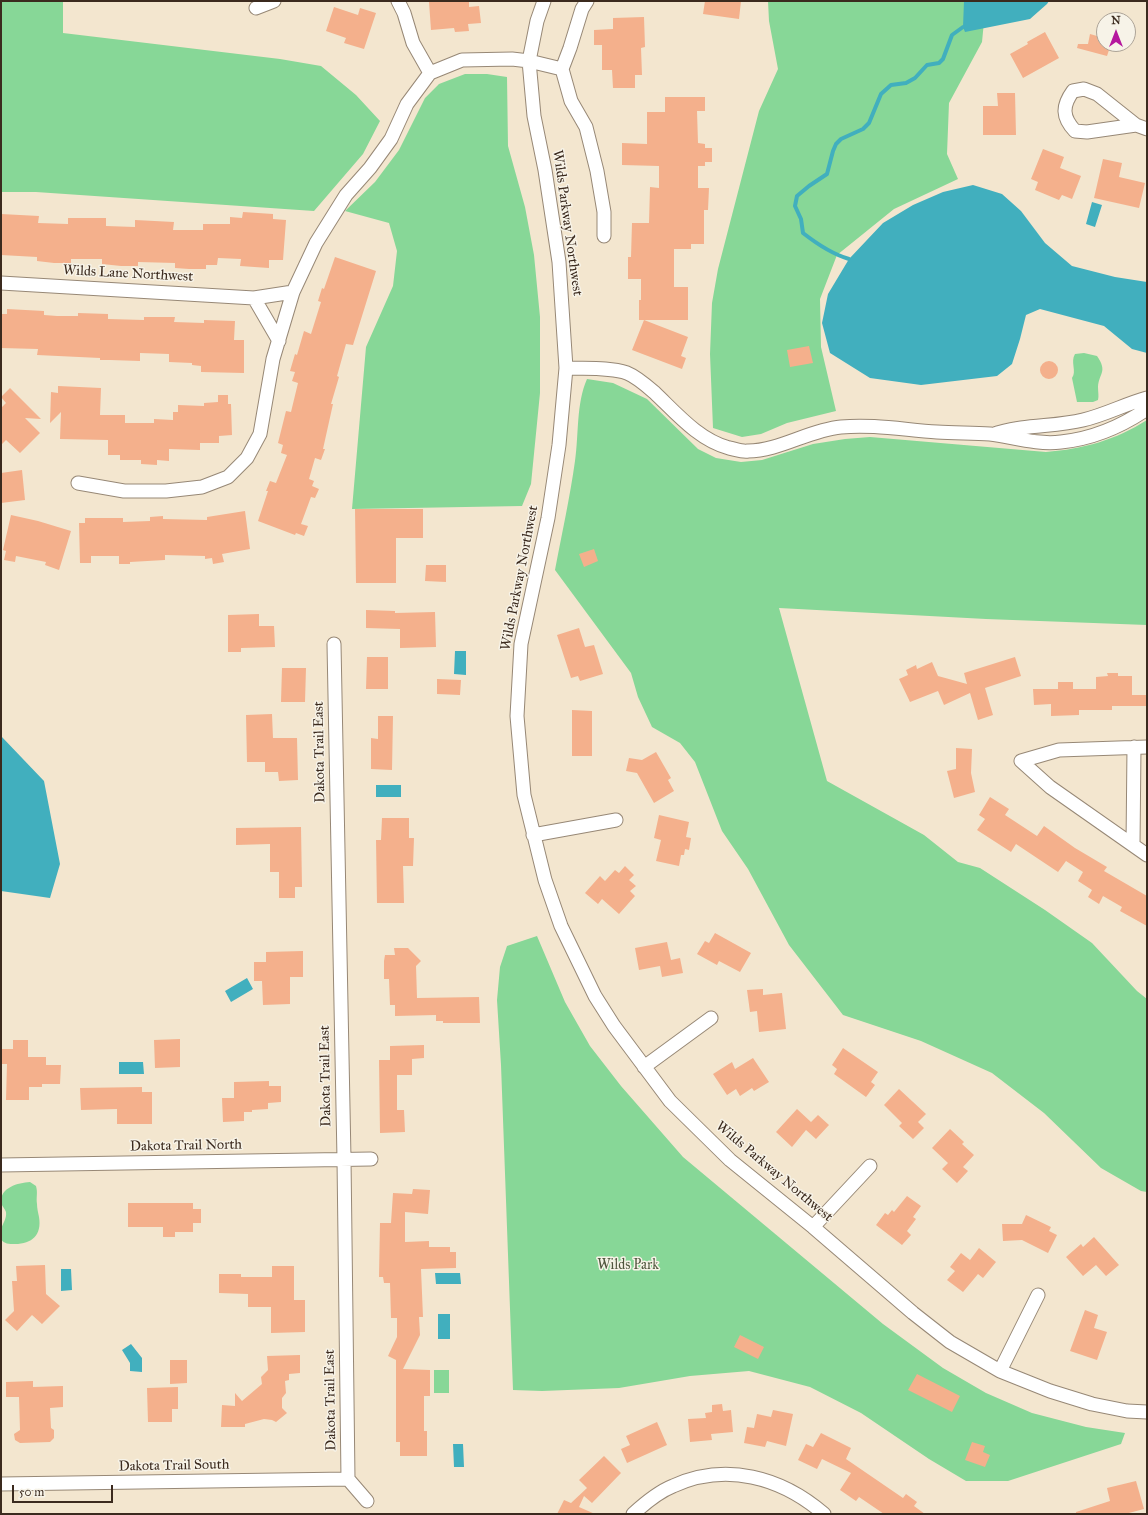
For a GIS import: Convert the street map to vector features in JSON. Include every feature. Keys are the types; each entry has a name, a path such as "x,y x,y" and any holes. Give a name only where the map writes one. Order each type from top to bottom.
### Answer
{"street":[{"path":"256,8 274,1"},
{"path":"398,1 404,13 413,43 430,73"},
{"name":"Wilds Parkway Northwest","path":"544,1 537,21 529,60 534,116 545,170 559,262 566,368 560,445 548,518 521,644 517,716 524,795 545,880 559,919 595,996 614,1026 670,1101 730,1160 813,1227 913,1313 950,1342 1000,1371 1050,1391 1092,1404 1127,1411 1147,1412"},
{"path":"587,1 582,9 562,69 571,101 586,127 596,164 604,212 604,236"},
{"path":"78,483 124,491 166,491 202,487 228,478 247,458 260,434 273,359 293,292 316,244 346,195 370,168 391,140 407,104 430,73 462,60 529,60 562,69"},
{"path":"1084,89 1097,94 1141,127 1087,132 1075,131 1067,122 1065,109 1069,97 1073,91 1084,89"},
{"name":"Wilds Lane Northwest","path":"1,283 254,298 293,292"},
{"path":"254,298 279,341"},
{"path":"566,368 608,369 629,374 648,386 706,439 747,452 770,448 804,435 839,427 872,426 938,432 990,434 1033,442 1059,442 1087,438 1140,414 1147,409"},
{"path":"990,434 1021,428 1064,424 1082,420 1103,415 1147,398"},
{"name":"Dakota Trail East","path":"334,644 344,1159 348,1479"},
{"path":"1133,845 1134,747"},
{"path":"1147,747 1059,750 1021,760 1050,787 1147,855"},
{"path":"534,835 616,820"},
{"path":"644,1067 711,1018"},
{"name":"Dakota Trail North","path":"1,1165 371,1159"},
{"path":"813,1227 870,1166"},
{"path":"1000,1371 1038,1295"},
{"path":"633,1514 649,1500 672,1486 698,1477 722,1474 745,1475 773,1482 795,1494 824,1514"},
{"path":"348,1479 367,1501"},
{"name":"Dakota Trail South","path":"1,1484 348,1479"}],"green space":[{"path":"1,1 63,1 63,33 280,59 321,66 356,95 380,121 363,154 314,211 36,192 1,192"},
{"path":"768,1 986,1 982,42 949,103 947,154 958,179 894,209 837,255 820,299 821,347 836,411 787,423 761,434 742,437 713,428 710,354 712,303 718,269 759,111 778,69 769,21"},
{"path":"465,74 487,74 507,77 508,146 525,207 534,255 540,317 540,393 531,484 522,506 352,509 366,347 393,286 397,251 389,223 345,211 375,182 399,150 425,98 439,84"},
{"path":"1084,353 1097,356 1102,366 1098,387 1098,400 1093,402 1077,402 1072,378 1074,372 1073,360 1075,354"},
{"path":"587,379 613,383 647,399 698,449 716,458 741,462 762,460 813,444 870,437 1046,452 1060,451 1086,446 1111,438 1147,420 1147,625 986,619 779,608 827,781 924,835 958,862 980,868 1045,910 1092,943 1137,991 1147,999 1147,1192 1141,1191 1101,1168 1044,1113 992,1073 921,1041 843,1015 789,945 748,869 722,831 695,762 680,743 652,727 638,697 631,673 555,570 573,475 581,399"},
{"name":"Wilds Park","path":"537,936 565,1002 590,1046 621,1086 683,1157 883,1324 943,1368 986,1393 1032,1413 1086,1427 1125,1433 1121,1444 1008,1481 966,1481 929,1459 861,1413 810,1387 749,1371 690,1376 619,1388 542,1391 513,1390 501,1065 497,1000 500,967 507,946"},
{"path":"30,1182 37,1188 37,1207 40,1223 39,1229 31,1240 21,1244 5,1243 1,1239 1,1231 6,1215 6,1211 1,1203 3,1193 15,1185"},
{"path":"434,1370 449,1370 449,1393 434,1393"}],"water":[{"path":"964,1 1049,1 1030,19 965,32 963,27"},
{"path":"973,185 1002,194 1021,211 1045,243 1072,266 1115,277 1147,282 1147,353 1132,349 1104,326 1040,309 1026,315 1012,364 997,376 921,385 870,378 830,353 822,323 828,294 849,259 883,223 913,205 943,192"},
{"path":"1092,202 1102,205 1095,227 1086,224"},
{"path":"455,651 466,651 466,675 454,674"},
{"path":"1,736 44,781 60,864 50,898 1,891"},
{"path":"376,785 401,785 401,797 376,797"},
{"path":"247,978 253,989 231,1002 225,991"},
{"path":"119,1062 143,1062 144,1074 119,1074"},
{"path":"61,1269 71,1269 72,1290 61,1291"},
{"path":"435,1273 460,1273 461,1284 436,1284"},
{"path":"438,1314 450,1314 450,1339 438,1339"},
{"path":"131,1344 142,1358 142,1372 130,1371 130,1363 122,1350"},
{"path":"453,1444 463,1444 464,1467 454,1467"}],"building":[{"path":"469,1 469,7 479,6 481,23 468,24 469,31 455,32 454,28 431,30 429,2"},
{"path":"705,1 741,1 739,19 703,14"},
{"path":"334,7 358,15 360,8 376,13 364,49 344,43 346,38 326,31"},
{"path":"644,17 645,47 641,48 642,75 635,75 635,88 613,88 612,70 602,70 602,45 594,45 594,30 613,29 613,18"},
{"path":"1045,32 1059,58 1023,78 1010,54"},
{"path":"1090,34 1096,36 1096,52 1108,52 1107,56 1077,48 1078,44 1088,44"},
{"path":"997,93 1015,93 1016,135 983,135 983,106 998,106"},
{"path":"665,97 705,97 705,111 697,111 698,143 705,144 705,148 712,148 712,162 705,162 705,166 698,166 698,188 709,188 708,210 704,210 704,244 691,244 691,249 674,249 674,287 688,287 688,320 639,320 641,279 628,279 628,257 631,257 632,223 649,223 650,187 659,188 659,166 622,165 622,143 647,144 647,112 665,112"},
{"path":"1043,149 1064,157 1060,168 1081,176 1072,199 1062,195 1059,200 1035,190 1038,182 1031,179"},
{"path":"1103,159 1122,163 1119,177 1145,183 1139,208 1094,198"},
{"path":"243,212 273,214 273,219 286,220 283,260 269,260 269,268 240,266 241,259 218,258 217,265 206,265 206,269 189,269 175,268 175,263 138,262 138,266 121,266 102,264 102,259 71,259 71,263 54,263 37,261 37,257 1,255 1,214 39,216 38,223 68,224 68,218 106,218 106,226 135,227 135,220 174,222 173,230 203,230 203,224 230,224 230,217 242,218"},
{"path":"335,257 376,271 353,345 346,344 337,376 339,377 331,404 333,404 323,449 325,449 321,460 315,458 309,479 314,481 312,486 319,489 315,498 311,497 301,524 308,526 304,536 296,533 295,535 258,521 270,481 276,483 287,455 281,453 283,445 278,443 286,411 291,412 298,383 292,381 295,372 290,371 295,354 297,355 304,331 311,334 321,302 318,301 322,288 324,289"},
{"path":"7,309 44,311 44,315 57,316 78,316 78,313 108,314 108,319 144,320 144,317 175,317 174,322 204,323 204,320 235,321 234,340 244,340 244,373 201,372 201,366 192,365 192,363 169,362 169,354 140,353 140,361 100,360 100,358 37,355 38,349 1,348 1,314 7,314"},
{"path":"644,320 688,337 681,356 686,358 682,369 632,350"},
{"path":"809,346 813,363 790,367 787,350"},
{"path":"1049,361 1055,364 1058,370 1055,376 1049,379 1043,376 1040,370 1043,364"},
{"path":"58,386 101,388 100,415 125,415 125,423 154,423 154,419 173,420 173,412 178,412 178,405 204,406 204,403 218,402 218,395 228,395 228,404 231,404 232,435 219,436 219,443 200,443 200,450 169,449 169,461 157,460 157,465 141,464 141,460 120,460 120,455 108,455 108,440 60,439 61,412 50,423 51,392 58,393"},
{"path":"10,388 41,419 25,418 40,433 20,453 6,440 1,445 1,408 6,403 1,397"},
{"path":"22,470 25,500 1,503 1,473"},
{"path":"355,509 423,509 423,538 396,538 396,583 356,583"},
{"path":"245,511 250,549 222,554 224,562 213,564 212,558 205,559 205,556 165,555 165,560 130,562 130,564 119,564 119,556 91,556 91,563 80,563 79,523 85,523 85,518 123,518 123,522 150,521 150,517 163,516 163,519 207,520 207,517"},
{"path":"11,515 71,531 59,570 45,565 46,562 16,556 15,562 4,560 6,551 3,550"},
{"path":"594,549 598,561 584,567 579,554"},
{"path":"426,565 446,565 446,582 425,581"},
{"path":"366,610 395,611 395,613 435,612 436,647 400,648 400,629 366,628"},
{"path":"259,614 259,626 274,626 275,647 241,648 241,652 228,652 228,615"},
{"path":"579,628 585,647 594,645 603,674 580,681 578,676 571,678 557,635"},
{"path":"367,657 388,657 388,689 366,689"},
{"path":"1015,657 1021,676 985,688 993,715 978,720 970,693 944,705 938,691 910,702 899,679 908,675 906,670 916,665 917,669 932,662 938,676 967,684 964,673"},
{"path":"282,668 306,668 305,702 281,702"},
{"path":"1107,673 1118,673 1118,676 1132,676 1132,695 1147,695 1147,706 1112,706 1112,710 1079,710 1079,715 1051,716 1051,704 1034,705 1033,689 1058,689 1058,682 1073,682 1073,689 1096,689 1096,677 1108,676"},
{"path":"437,679 461,680 460,695 437,694"},
{"path":"572,710 592,711 592,756 572,756"},
{"path":"272,714 273,738 297,738 298,780 279,781 278,772 265,772 265,762 247,762 246,715"},
{"path":"378,716 393,716 392,770 371,769 371,738 378,739"},
{"path":"956,748 972,749 971,773 975,792 954,798 947,771 956,769"},
{"path":"656,752 671,778 668,780 674,791 654,803 637,773 626,771 629,758 642,760"},
{"path":"990,797 1009,809 1005,815 1037,836 1044,826 1075,848 1107,867 1104,871 1147,896 1147,926 1120,911 1122,907 1103,896 1099,904 1088,897 1092,890 1078,881 1083,872 1066,861 1058,872 1016,844 1011,852 977,830 985,819 979,815"},
{"path":"659,815 689,822 686,837 691,838 689,850 685,849 684,855 681,855 679,866 656,861 661,840 654,838"},
{"path":"382,818 409,818 409,838 414,838 413,866 403,866 404,903 377,903 376,840 381,840"},
{"path":"301,827 302,887 295,887 295,898 279,898 279,872 270,872 270,844 236,845 236,828"},
{"path":"625,866 634,875 629,880 636,886 630,891 635,896 619,914 602,899 598,904 585,893 600,876 605,881 615,870 619,873"},
{"path":"715,933 751,953 740,972 719,961 717,965 697,954 705,941 709,943"},
{"path":"667,942 671,960 680,958 683,973 662,977 660,966 639,970 635,948"},
{"path":"394,948 408,948 421,961 416,966 417,998 479,997 480,1023 443,1023 443,1021 436,1021 436,1015 395,1016 395,1005 390,1005 389,979 384,979 385,955 395,955"},
{"path":"303,951 303,977 290,977 290,1004 263,1005 262,981 254,981 254,962 266,962 266,952"},
{"path":"763,989 763,995 782,993 786,1029 759,1032 757,1011 750,1012 747,990"},
{"path":"180,1039 180,1067 155,1068 154,1040"},
{"path":"13,1040 28,1040 28,1057 46,1057 46,1065 61,1065 60,1084 42,1084 42,1087 29,1087 29,1100 6,1100 7,1064 1,1064 1,1049 13,1049"},
{"path":"424,1045 424,1058 412,1059 412,1075 397,1075 397,1110 404,1110 405,1132 380,1133 379,1060 390,1060 390,1046"},
{"path":"843,1048 878,1072 871,1082 875,1085 866,1097 834,1074 837,1069 832,1065"},
{"path":"753,1058 769,1082 754,1091 752,1088 740,1096 736,1089 727,1095 713,1074 732,1062 735,1069"},
{"path":"269,1081 269,1086 281,1086 281,1102 268,1103 268,1109 244,1112 244,1121 223,1122 222,1098 234,1098 234,1082"},
{"path":"142,1087 142,1092 152,1092 152,1124 117,1124 117,1109 81,1110 80,1088"},
{"path":"899,1089 926,1114 918,1122 924,1128 913,1139 899,1126 902,1123 884,1105"},
{"path":"797,1109 811,1122 818,1115 829,1125 816,1139 806,1130 792,1147 776,1132"},
{"path":"950,1129 964,1142 962,1144 974,1155 963,1167 968,1171 957,1183 942,1169 948,1163 932,1148"},
{"path":"413,1189 430,1190 428,1214 405,1212 405,1242 429,1241 429,1247 450,1247 450,1252 456,1252 456,1268 421,1269 423,1317 419,1317 420,1335 403,1369 430,1370 430,1396 424,1396 424,1431 427,1431 427,1456 400,1456 400,1442 396,1442 396,1360 388,1356 397,1337 397,1318 391,1318 390,1283 384,1283 383,1277 379,1277 380,1223 391,1223 393,1193 412,1194"},
{"path":"907,1196 921,1206 913,1217 916,1219 907,1231 911,1235 902,1245 876,1225 885,1213 888,1215 892,1210 894,1212"},
{"path":"128,1203 193,1203 193,1209 201,1209 201,1223 193,1223 193,1232 175,1232 175,1237 163,1237 163,1227 128,1227"},
{"path":"1026,1215 1051,1227 1049,1231 1057,1235 1048,1253 1022,1240 1003,1241 1002,1224 1022,1224"},
{"path":"1094,1237 1119,1265 1106,1276 1096,1265 1083,1276 1066,1257 1081,1244 1083,1247"},
{"path":"979,1248 996,1262 983,1278 978,1274 963,1292 947,1280 955,1271 950,1267 961,1253 970,1260"},
{"path":"45,1265 46,1294 60,1306 42,1324 32,1315 17,1331 5,1320 14,1311 12,1281 17,1281 16,1266"},
{"path":"272,1266 294,1266 294,1300 305,1300 305,1332 271,1333 271,1307 248,1307 248,1294 219,1293 219,1274 241,1274 241,1277 272,1277"},
{"path":"1085,1310 1098,1315 1094,1328 1107,1332 1097,1360 1070,1351"},
{"path":"740,1335 764,1347 758,1359 734,1347"},
{"path":"300,1355 300,1373 289,1374 289,1380 285,1381 286,1393 282,1398 282,1408 287,1413 276,1422 264,1419 245,1424 245,1427 221,1427 222,1405 235,1406 235,1393 242,1401 262,1384 261,1377 268,1370 267,1356"},
{"path":"170,1360 187,1360 187,1383 170,1384"},
{"path":"917,1374 960,1396 952,1412 908,1390"},
{"path":"33,1381 33,1387 63,1386 63,1407 50,1408 51,1428 54,1430 54,1438 50,1442 20,1443 15,1440 14,1434 20,1430 19,1397 6,1397 6,1382"},
{"path":"178,1387 178,1409 172,1409 172,1422 148,1422 147,1388"},
{"path":"722,1404 723,1411 731,1410 733,1432 711,1434 712,1440 690,1442 688,1419 706,1418 705,1413 712,1412 712,1405"},
{"path":"773,1410 793,1414 786,1446 767,1441 765,1447 744,1443 747,1427 754,1428 757,1414 771,1417"},
{"path":"657,1422 667,1445 627,1463 621,1449 630,1445 626,1436"},
{"path":"821,1433 851,1448 846,1459 903,1498 906,1494 917,1502 914,1506 925,1514 884,1514 859,1497 856,1501 840,1490 851,1473 822,1459 817,1469 798,1460 806,1444 813,1447"},
{"path":"972,1442 985,1446 983,1452 990,1455 985,1467 965,1460"},
{"path":"604,1456 621,1473 592,1503 584,1496 579,1507 595,1514 557,1514 564,1500 571,1503 587,1488 579,1480"},
{"path":"1136,1481 1144,1509 1125,1514 1076,1514 1076,1512 1110,1501 1107,1488"}],"waterway":[{"path":"849,259 825,248 803,233 801,219 795,206 797,196 827,174 836,144 841,139 863,129 869,123 881,94 891,85 906,83 915,78 927,65 939,63 943,59 952,35 963,27"}]}
